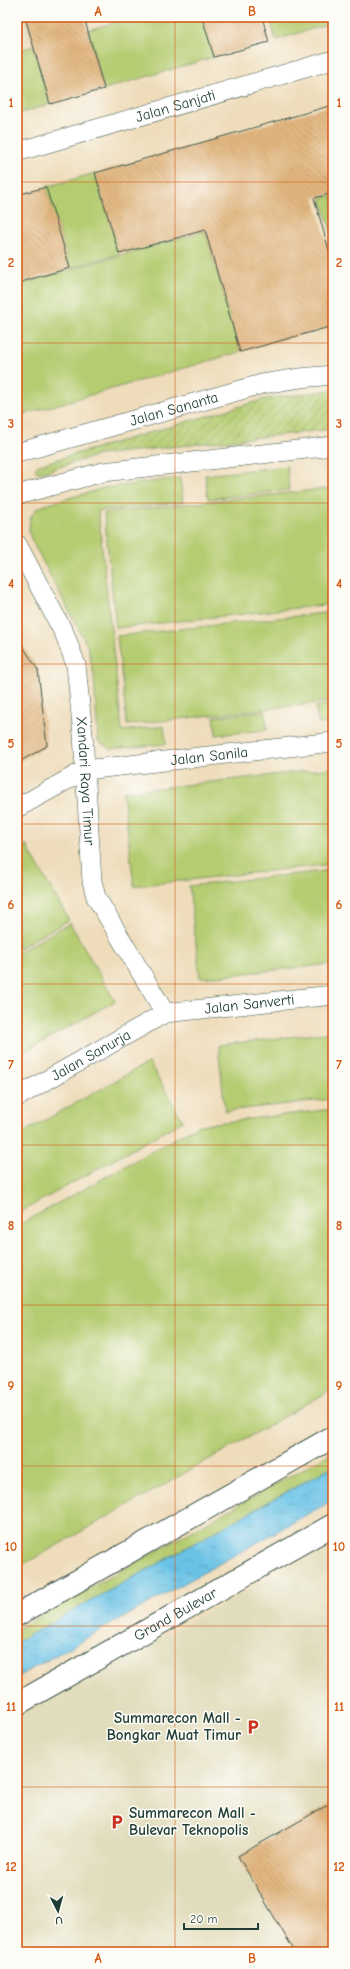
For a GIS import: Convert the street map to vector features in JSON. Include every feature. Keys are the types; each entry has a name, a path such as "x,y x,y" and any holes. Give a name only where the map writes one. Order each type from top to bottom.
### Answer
{"street":[{"name":"Jalan Sanjati","path":"17,152 333,60"},
{"name":"Jalan Sananta","path":"17,453 262,384 333,375"},
{"path":"17,495 103,472 333,446"},
{"name":"Xandari Raya Timur","path":"17,544 66,635 76,665 92,880 96,896 166,1013"},
{"name":"Jalan Sanila","path":"85,770 333,742"},
{"path":"17,808 85,770"},
{"name":"Jalan Sanverti","path":"166,1013 333,995"},
{"name":"Jalan Sanurja","path":"17,1097 166,1013"},
{"path":"17,1616 333,1438"},
{"name":"Grand Bulevar","path":"17,1704 333,1525"}],"shaded area":[{"path":"17,17 110,17 17,44"},
{"path":"333,1543 333,1952 17,1952 17,1716"}],"green space":[{"path":"135,17 202,17 214,57 104,89 88,30"},
{"path":"269,17 323,17 325,25 276,40"},
{"path":"33,46 50,104 17,114 17,51"},
{"path":"95,173 119,254 70,268 46,187"},
{"path":"333,195 333,239 321,198"},
{"path":"205,231 240,352 21,415 17,401 17,285"},
{"path":"333,390 333,429 99,455 40,473 35,470 38,465 265,399"},
{"path":"287,466 289,490 208,499 205,475"},
{"path":"180,478 183,502 98,511 122,731 164,726 166,744 110,749 98,741 94,676 88,647 31,539 29,531 30,518 36,509 45,505 104,488"},
{"path":"333,488 333,604 116,628 104,513"},
{"path":"333,612 333,701 127,725 117,636"},
{"path":"333,704 333,723 318,724 316,706"},
{"path":"265,711 267,730 216,735 214,717"},
{"path":"333,768 333,864 134,886 123,792"},
{"path":"26,845 69,920 17,949 17,850"},
{"path":"333,870 333,964 200,978 189,886"},
{"path":"70,923 115,1001 17,1056 17,953"},
{"path":"333,1032 333,1099 225,1111 218,1045"},
{"path":"149,1062 183,1121 17,1214 17,1136"},
{"path":"333,1109 333,1389 17,1568 17,1226 199,1125"},
{"path":"333,1452 333,1466 17,1642 17,1629"}],"water":[{"path":"333,1466 333,1500 17,1677 17,1642"}],"building":[{"path":"25,17 84,17 104,89 50,104"},
{"path":"202,17 262,17 269,42 214,57"},
{"path":"333,105 333,193 314,198 333,264 333,326 240,352 205,230 119,254 95,173"},
{"path":"46,187 70,268 17,283 17,195"},
{"path":"17,637 38,670 47,746 17,763"},
{"path":"333,1802 333,1952 295,1952 238,1856"}],"place":[{"name":"Summarecon Mall - Bongkar Muat Timur","path":"253,1727"},
{"name":"Summarecon Mall - Bulevar Teknopolis","path":"117,1822"}]}
